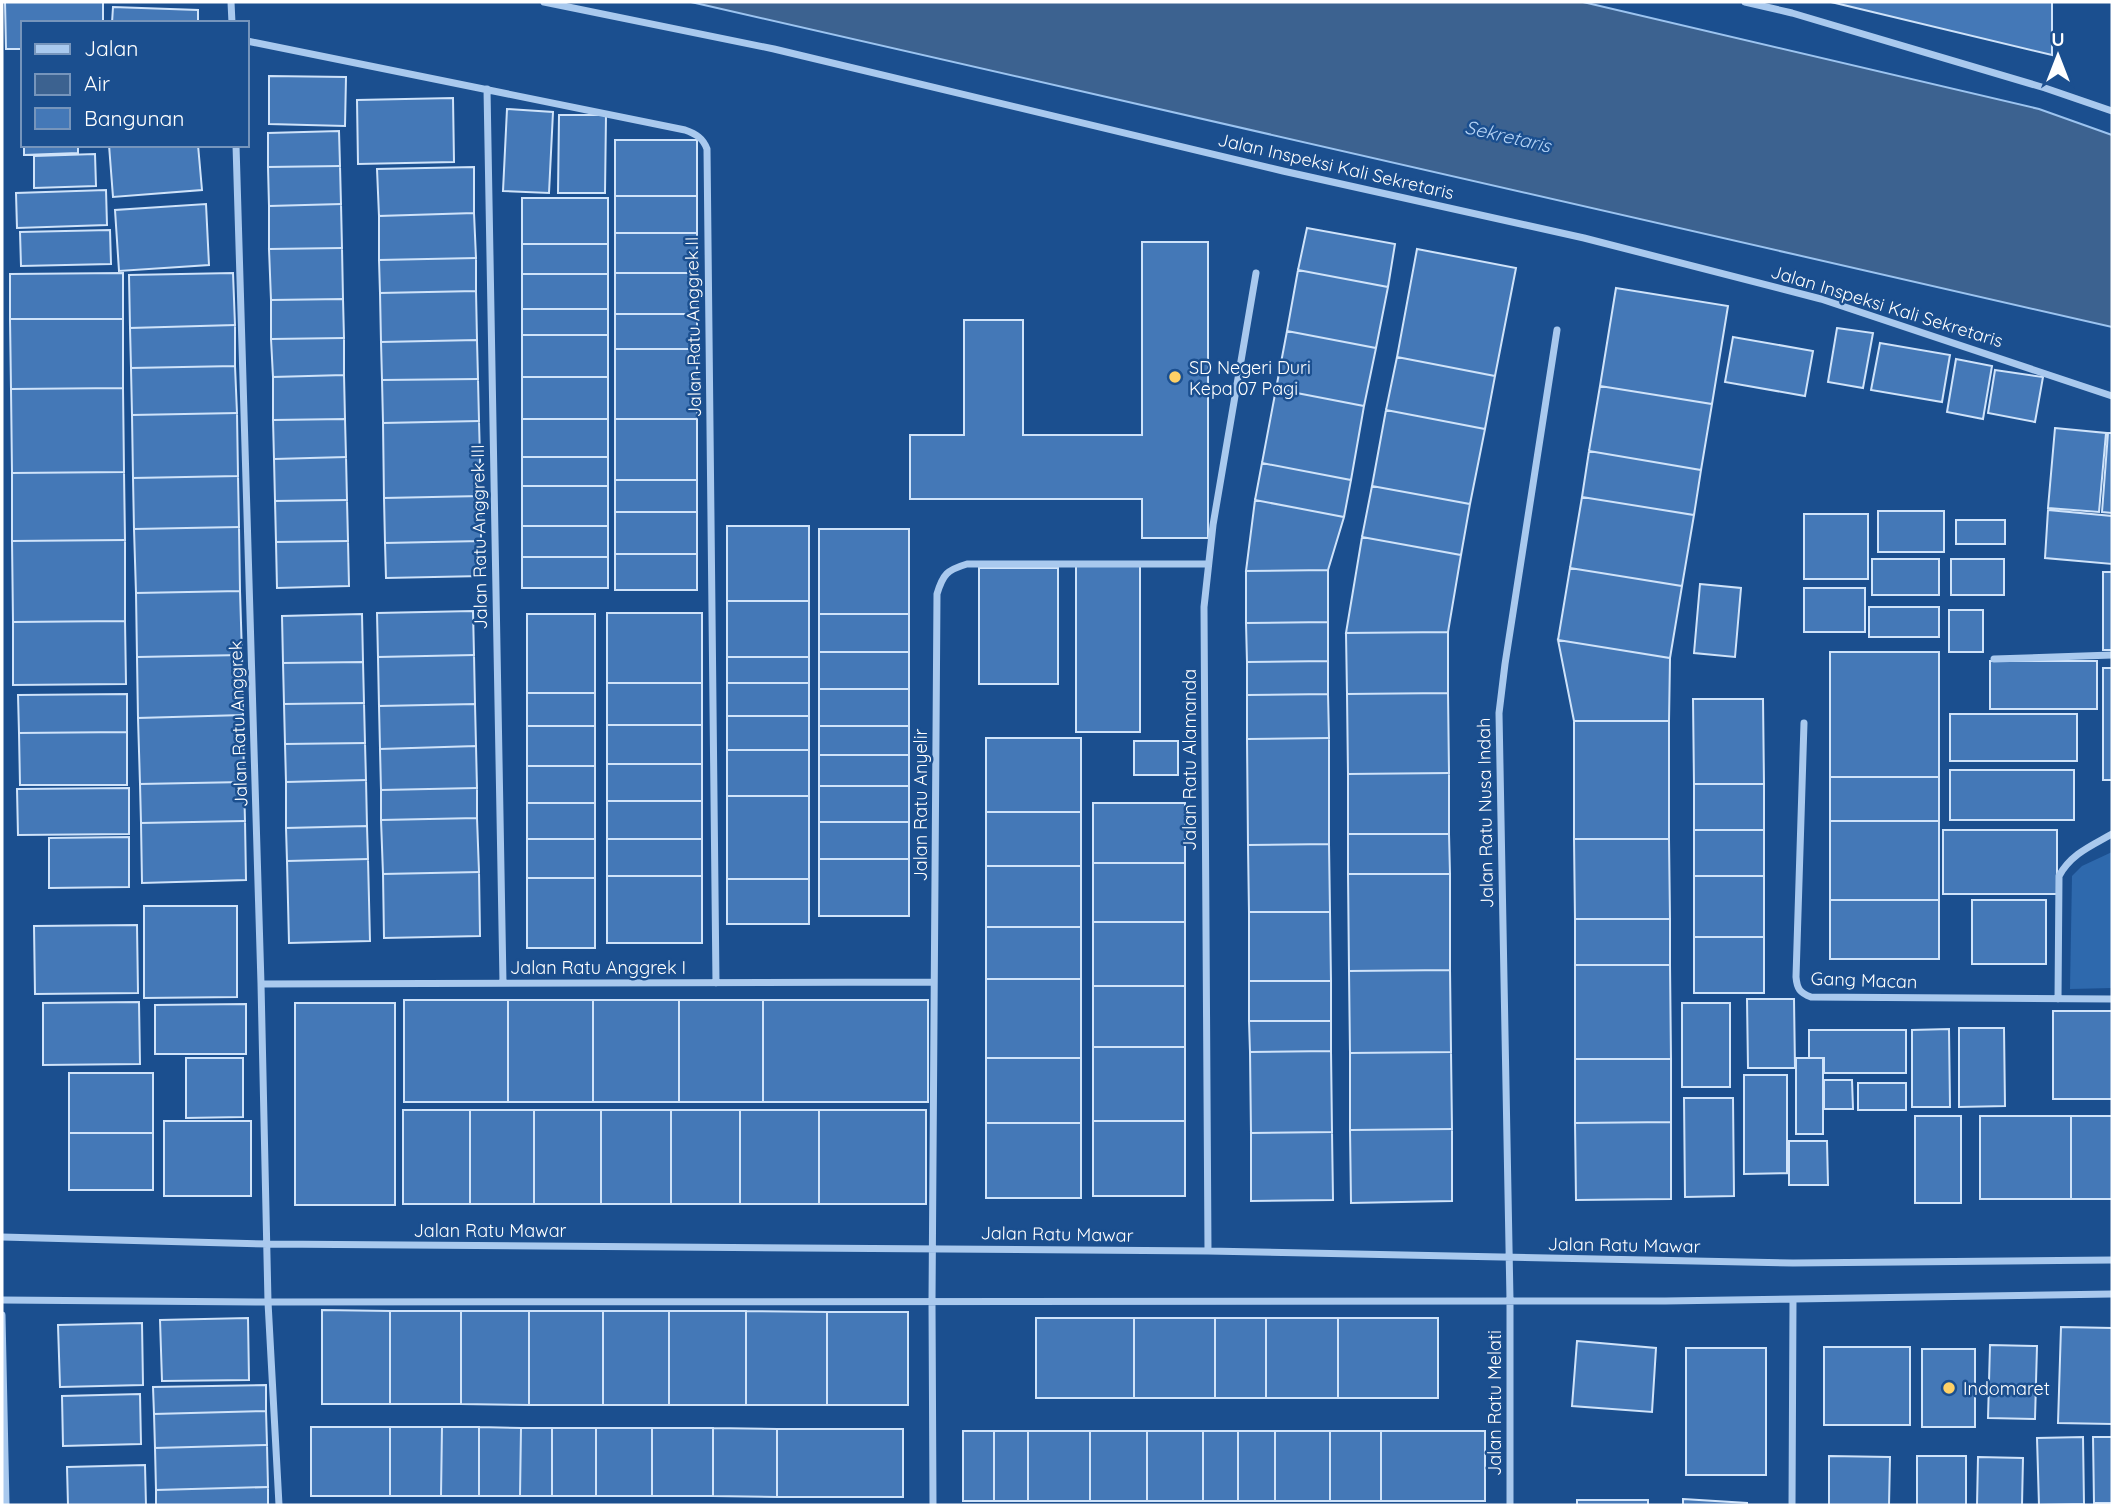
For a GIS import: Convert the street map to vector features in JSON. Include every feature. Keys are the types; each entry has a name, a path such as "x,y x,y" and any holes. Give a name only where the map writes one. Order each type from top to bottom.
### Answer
{"street":[{"path":"231,2 232,21"},
{"name":"Jalan Inspeksi Kali Sekretaris","path":"544,2 774,49 1283,171 1597,241 1821,299 2112,396"},
{"path":"1745,2 1792,13 2045,88 2112,111"},
{"name":"Jalan Ratu Anggrek II","path":"248,41 685,130 700,137 707,149 716,983"},
{"name":"Jalan Ratu Anggrek III","path":"486,89 503,983"},
{"name":"Jalan Ratu Anggrek","path":"236,147 268,1302 279,1505"},
{"name":"Jalan Ratu Alamanda","path":"1208,1251 1204,621 1207,564 1256,273"},
{"name":"Jalan Ratu Nusa Indah","path":"1510,1300 1499,713 1504,664 1557,330"},
{"name":"Jalan Ratu Anyelir","path":"933,1505 932,1248 937,594 943,577 954,568 967,564 1207,564"},
{"path":"1994,659 2112,655"},
{"name":"Gang Macan","path":"1804,723 1796,978 1802,994 1811,997 2112,999"},
{"path":"2058,999 2059,876 2077,853 2112,834"},
{"name":"Jalan Ratu Anggrek I","path":"261,984 934,982"},
{"name":"Jalan Ratu Mawar","path":"2,1237 268,1244 1208,1251 1793,1263 2112,1260"},
{"path":"2,1300 1665,1301 2112,1294"},
{"name":"Jalan Ratu Melati","path":"1510,1300 1510,1505"},
{"path":"1791,1505 1793,1300"},
{"path":"2,1315 6,1505"}],"shaded area":[{"path":"2112,852 2112,988 2070,989 2072,876 2082,866"}],"water":[{"name":"Sekretaris","path":"691,2 1583,2 2039,109 2112,135 2112,327"}],"building":[{"path":"5,2 103,2 103,21 21,21 21,49 6,49"},
{"path":"1831,2 2052,2 2052,55"},
{"path":"113,7 198,10 198,21 112,21"},
{"path":"269,76 346,77 345,126 269,124"},
{"path":"453,98 454,162 358,164 357,100"},
{"path":"507,109 553,112 549,193 503,191"},
{"path":"559,115 606,115 605,193 558,193"},
{"path":"339,131 340,166 268,167 268,133"},
{"path":"615,140 697,140 697,196 615,196"},
{"path":"24,147 78,147 78,153 24,155"},
{"path":"109,147 198,147 202,190 113,197"},
{"path":"95,154 96,186 34,188 34,156"},
{"path":"340,166 341,204 269,206 268,167"},
{"path":"474,167 474,213 379,216 377,169"},
{"path":"106,190 107,225 17,228 16,193"},
{"path":"615,196 697,196 697,233 615,233"},
{"path":"522,198 608,198 608,244 522,244"},
{"path":"206,204 209,265 119,271 115,210"},
{"path":"341,204 342,248 269,249 269,206"},
{"path":"474,213 476,258 379,260 379,216"},
{"path":"1307,228 1395,244 1388,287 1298,270"},
{"path":"110,230 111,264 21,266 20,232"},
{"path":"615,233 697,233 697,273 615,273"},
{"name":"SD Negeri Duri Kepa 07 Pagi","path":"1142,242 1208,242 1208,538 1142,538 1142,499 910,499 910,435 964,435 964,320 1023,320 1023,435 1142,435"},
{"path":"522,244 608,244 608,274 522,274"},
{"path":"342,248 343,299 271,300 269,249"},
{"path":"1417,249 1516,268 1495,376 1397,357"},
{"path":"476,258 476,291 380,293 379,260"},
{"path":"1298,270 1388,287 1376,348 1287,331"},
{"path":"123,273 123,319 10,319 10,274"},
{"path":"233,273 235,325 130,328 129,275"},
{"path":"615,273 697,273 697,314 615,314"},
{"path":"522,274 608,274 608,309 522,309"},
{"path":"1616,288 1728,306 1712,404 1600,386"},
{"path":"476,291 477,340 381,342 380,293"},
{"path":"343,299 344,338 271,339 271,300"},
{"path":"522,309 608,309 608,335 522,335"},
{"path":"615,314 697,314 697,349 615,349"},
{"path":"10,319 123,319 123,388 11,389"},
{"path":"235,325 235,366 131,368 130,328"},
{"path":"1837,328 1873,333 1863,388 1828,382"},
{"path":"1287,331 1376,348 1364,406 1276,389"},
{"path":"522,335 608,335 608,377 522,377"},
{"path":"1733,337 1813,351 1805,396 1725,382"},
{"path":"344,338 344,375 273,377 271,339"},
{"path":"477,340 478,379 382,380 381,342"},
{"path":"1880,343 1950,355 1942,402 1871,390"},
{"path":"615,349 697,349 697,419 615,419"},
{"path":"1397,357 1495,376 1485,429 1386,410"},
{"path":"1956,359 1992,366 1983,419 1947,412"},
{"path":"235,366 237,413 132,415 131,368"},
{"path":"1995,370 2043,377 2035,422 1988,413"},
{"path":"344,375 345,419 273,420 273,377"},
{"path":"522,377 608,377 608,419 522,419"},
{"path":"478,379 479,421 383,423 382,380"},
{"path":"1600,386 1712,404 1701,470 1589,451"},
{"path":"123,388 124,472 12,473 11,389"},
{"path":"1276,389 1364,406 1351,480 1262,463"},
{"path":"1386,410 1485,429 1470,504 1372,486"},
{"path":"237,413 238,476 133,478 132,415"},
{"path":"345,419 346,457 274,459 273,420"},
{"path":"522,419 608,419 608,457 522,457"},
{"path":"615,419 697,419 697,480 615,480"},
{"path":"479,421 481,496 384,498 383,423"},
{"path":"2055,428 2106,433 2099,512 2048,508"},
{"path":"2108,433 2112,433 2112,513 2102,512"},
{"path":"1589,451 1701,470 1694,515 1582,497"},
{"path":"346,457 347,500 275,501 274,459"},
{"path":"522,457 608,457 608,486 522,486"},
{"path":"1262,463 1351,480 1344,517 1255,500"},
{"path":"124,472 125,540 12,541 12,473"},
{"path":"238,476 239,527 134,529 133,478"},
{"path":"615,480 697,480 697,512 615,512"},
{"path":"522,486 608,486 608,526 522,526"},
{"path":"1372,486 1470,504 1461,555 1362,537"},
{"path":"481,496 481,541 385,543 384,498"},
{"path":"1582,497 1694,515 1682,586 1570,568"},
{"path":"347,500 348,541 276,542 275,501"},
{"path":"1255,500 1344,517 1328,570 1246,571"},
{"path":"2048,510 2112,516 2112,564 2045,558"},
{"path":"1878,511 1944,511 1944,552 1878,552"},
{"path":"615,512 697,512 697,554 615,554"},
{"path":"1804,514 1868,514 1868,579 1804,579"},
{"path":"1956,520 2005,520 2005,544 1956,544"},
{"path":"522,526 608,526 608,557 522,557"},
{"path":"727,526 809,526 809,601 727,601"},
{"path":"239,527 240,591 136,593 134,529"},
{"path":"819,529 909,529 909,614 819,614"},
{"path":"1362,537 1461,555 1448,632 1346,633"},
{"path":"125,540 125,621 13,622 12,541"},
{"path":"348,541 349,586 277,588 276,542"},
{"path":"481,541 482,576 386,578 385,543"},
{"path":"615,554 697,554 697,590 615,590"},
{"path":"522,557 608,557 608,588 522,588"},
{"path":"1872,559 1939,559 1939,595 1872,595"},
{"path":"1951,559 2004,559 2004,595 1951,595"},
{"path":"1076,566 1140,566 1140,732 1076,732"},
{"path":"979,568 1058,568 1058,684 979,684"},
{"path":"1570,568 1682,586 1670,658 1558,640"},
{"path":"1328,570 1328,622 1246,623 1246,571"},
{"path":"2103,572 2112,572 2112,650 2103,650"},
{"path":"1700,584 1741,588 1735,657 1694,653"},
{"path":"1804,588 1865,588 1865,632 1804,632"},
{"path":"240,591 242,655 137,657 136,593"},
{"path":"727,601 809,601 809,657 727,657"},
{"path":"1869,607 1939,607 1939,637 1869,637"},
{"path":"1949,610 1983,610 1983,652 1949,652"},
{"path":"473,611 474,655 378,657 377,613"},
{"path":"607,613 702,613 702,683 607,683"},
{"path":"362,614 363,662 283,663 282,616"},
{"path":"527,614 595,614 595,693 527,693"},
{"path":"819,614 909,614 909,652 819,652"},
{"path":"125,621 126,684 13,685 13,622"},
{"path":"1328,622 1328,661 1247,662 1246,623"},
{"path":"1448,632 1448,693 1347,694 1346,633"},
{"path":"1558,640 1670,658 1669,721 1574,721"},
{"path":"819,652 909,652 909,689 819,689"},
{"path":"1830,652 1939,652 1939,777 1830,777"},
{"path":"242,655 243,715 138,718 137,657"},
{"path":"474,655 475,704 379,706 378,657"},
{"path":"727,657 809,657 809,683 727,683"},
{"path":"1328,661 1328,694 1247,695 1247,662"},
{"path":"1990,661 2097,661 2097,709 1990,709"},
{"path":"363,662 364,703 284,704 283,663"},
{"path":"2103,668 2112,668 2112,780 2103,780"},
{"path":"607,683 702,683 702,725 607,725"},
{"path":"727,683 809,683 809,716 727,716"},
{"path":"819,689 909,689 909,726 819,726"},
{"path":"527,693 595,693 595,726 527,726"},
{"path":"1448,693 1449,773 1348,774 1347,694"},
{"path":"127,694 127,732 19,733 18,695"},
{"path":"1328,694 1329,738 1247,739 1247,695"},
{"path":"1693,699 1763,699 1764,784 1694,784"},
{"path":"364,703 365,743 285,744 284,704"},
{"path":"475,704 476,746 380,749 379,706"},
{"path":"1950,714 2077,714 2077,761 1950,761"},
{"path":"243,715 244,782 140,784 138,718"},
{"path":"727,716 809,716 809,750 727,750"},
{"path":"1574,721 1669,721 1669,839 1574,839"},
{"path":"607,725 702,725 702,764 607,764"},
{"path":"527,726 595,726 595,766 527,766"},
{"path":"819,726 909,726 909,755 819,755"},
{"path":"127,732 127,785 20,785 19,733"},
{"path":"986,738 1081,738 1081,812 986,812"},
{"path":"1329,738 1329,844 1248,845 1247,739"},
{"path":"1134,741 1178,741 1178,775 1134,775"},
{"path":"365,743 366,780 286,782 285,744"},
{"path":"476,746 477,788 381,790 380,749"},
{"path":"727,750 809,750 809,796 727,796"},
{"path":"819,755 909,755 909,786 819,786"},
{"path":"607,764 702,764 702,801 607,801"},
{"path":"527,766 595,766 595,803 527,803"},
{"path":"1950,770 2074,770 2074,820 1950,820"},
{"path":"1449,773 1449,834 1348,834 1348,774"},
{"path":"1830,777 1939,777 1939,821 1830,821"},
{"path":"366,780 367,826 286,828 286,782"},
{"path":"244,782 245,821 141,823 140,784"},
{"path":"1694,784 1764,784 1764,830 1694,830"},
{"path":"819,786 909,786 909,822 819,822"},
{"path":"129,788 129,834 18,835 17,789"},
{"path":"477,788 477,818 381,820 381,790"},
{"path":"727,796 809,796 809,879 727,879"},
{"path":"607,801 702,801 702,839 607,839"},
{"path":"527,803 595,803 595,839 527,839"},
{"path":"1093,803 1185,803 1185,863 1093,863"},
{"path":"986,812 1081,812 1081,866 986,866"},
{"path":"477,818 479,872 383,874 381,820"},
{"path":"245,821 246,880 142,883 141,823"},
{"path":"1830,821 1939,821 1939,900 1830,900"},
{"path":"819,822 909,822 909,859 819,859"},
{"path":"367,826 368,859 287,861 286,828"},
{"path":"1694,830 1764,830 1764,876 1694,876"},
{"path":"1943,830 2057,830 2057,894 1943,894"},
{"path":"1348,834 1449,834 1450,874 1348,874"},
{"path":"129,837 129,887 49,888 49,838"},
{"path":"527,839 595,839 595,878 527,878"},
{"path":"607,839 702,839 702,876 607,876"},
{"path":"1574,839 1669,839 1670,919 1575,919"},
{"path":"1329,844 1330,912 1249,912 1248,845"},
{"path":"368,859 370,941 289,943 287,861"},
{"path":"819,859 909,859 909,916 819,916"},
{"path":"1093,863 1185,863 1185,922 1093,922"},
{"path":"986,866 1081,866 1081,927 986,927"},
{"path":"479,872 480,936 384,938 383,874"},
{"path":"1348,874 1450,874 1450,970 1349,971"},
{"path":"607,876 702,876 702,943 607,943"},
{"path":"1694,876 1764,876 1764,937 1694,937"},
{"path":"527,878 595,878 595,948 527,948"},
{"path":"727,879 809,879 809,924 727,924"},
{"path":"1830,900 1939,900 1939,959 1830,959"},
{"path":"1972,900 2046,900 2046,964 1972,964"},
{"path":"144,906 237,906 237,997 144,998"},
{"path":"1249,912 1330,912 1331,981 1249,981"},
{"path":"1575,919 1670,919 1670,965 1575,965"},
{"path":"1093,922 1185,922 1185,986 1093,986"},
{"path":"137,925 138,993 35,994 34,926"},
{"path":"986,927 1081,927 1081,979 986,979"},
{"path":"1694,937 1764,937 1764,993 1694,993"},
{"path":"1575,965 1670,965 1671,1059 1575,1059"},
{"path":"1450,970 1451,1052 1350,1053 1349,971"},
{"path":"986,979 1081,979 1081,1058 986,1058"},
{"path":"1249,981 1331,981 1331,1021 1249,1021"},
{"path":"1093,986 1185,986 1185,1047 1093,1047"},
{"path":"1747,999 1794,999 1795,1068 1748,1068"},
{"path":"404,1000 508,1000 508,1102 404,1102"},
{"path":"508,1000 593,1000 593,1102 508,1102"},
{"path":"593,1000 679,1000 679,1102 593,1102"},
{"path":"679,1000 763,1000 763,1102 679,1102"},
{"path":"763,1000 928,1000 928,1102 763,1102"},
{"path":"139,1002 140,1064 43,1065 43,1003"},
{"path":"295,1003 395,1003 395,1205 295,1205"},
{"path":"1682,1003 1730,1003 1730,1087 1682,1087"},
{"path":"246,1004 246,1054 155,1054 155,1005"},
{"path":"2053,1011 2112,1011 2112,1099 2053,1099"},
{"path":"1249,1021 1331,1021 1331,1051 1250,1052"},
{"path":"1959,1028 2004,1028 2005,1106 1959,1107"},
{"path":"1949,1029 1950,1107 1912,1107 1912,1030"},
{"path":"1809,1030 1906,1030 1906,1073 1824,1073 1824,1058 1809,1058"},
{"path":"1093,1047 1185,1047 1185,1121 1093,1121"},
{"path":"1331,1051 1332,1132 1251,1133 1250,1052"},
{"path":"1451,1052 1452,1129 1350,1130 1350,1053"},
{"path":"186,1058 243,1058 243,1117 186,1118"},
{"path":"986,1058 1081,1058 1081,1123 986,1123"},
{"path":"1796,1058 1823,1058 1823,1134 1796,1134"},
{"path":"1575,1059 1671,1059 1671,1122 1575,1123"},
{"path":"69,1073 153,1073 153,1133 69,1133"},
{"path":"1744,1075 1787,1075 1787,1173 1744,1174"},
{"path":"1824,1080 1852,1080 1853,1109 1824,1109"},
{"path":"1858,1083 1906,1083 1906,1110 1858,1110"},
{"path":"1684,1098 1733,1098 1734,1196 1685,1197"},
{"path":"403,1110 470,1110 470,1204 403,1204"},
{"path":"470,1110 534,1110 534,1204 470,1204"},
{"path":"534,1110 601,1110 601,1204 534,1204"},
{"path":"601,1110 671,1110 671,1204 601,1204"},
{"path":"671,1110 740,1110 740,1204 671,1204"},
{"path":"740,1110 819,1110 819,1204 740,1204"},
{"path":"819,1110 926,1110 926,1204 819,1204"},
{"path":"1915,1116 1961,1116 1961,1203 1915,1203"},
{"path":"1980,1116 2071,1116 2071,1199 1980,1199"},
{"path":"2071,1116 2112,1116 2112,1199 2071,1199"},
{"path":"164,1121 251,1121 251,1196 164,1196"},
{"path":"1093,1121 1185,1121 1185,1196 1093,1196"},
{"path":"1671,1122 1671,1199 1576,1200 1575,1123"},
{"path":"986,1123 1081,1123 1081,1198 986,1198"},
{"path":"1452,1129 1452,1201 1351,1203 1350,1130"},
{"path":"1332,1132 1333,1200 1251,1201 1251,1133"},
{"path":"69,1133 153,1133 153,1190 69,1190"},
{"path":"1789,1141 1827,1141 1828,1185 1789,1185"},
{"path":"322,1310 390,1311 390,1404 322,1404"},
{"path":"390,1311 461,1311 461,1404 390,1404"},
{"path":"461,1311 529,1311 529,1405 461,1404"},
{"path":"529,1311 603,1311 603,1405 529,1405"},
{"path":"603,1311 669,1311 669,1405 603,1405"},
{"path":"669,1311 746,1311 746,1405 669,1405"},
{"path":"746,1311 827,1312 827,1405 746,1405"},
{"path":"827,1312 908,1312 908,1405 827,1405"},
{"path":"248,1318 249,1380 162,1381 160,1320"},
{"path":"1036,1318 1134,1318 1134,1398 1036,1398"},
{"path":"1134,1318 1215,1318 1215,1398 1134,1398"},
{"path":"1215,1318 1266,1318 1266,1398 1215,1398"},
{"path":"1266,1318 1338,1318 1338,1398 1266,1398"},
{"path":"1338,1318 1438,1318 1438,1398 1338,1398"},
{"path":"142,1323 143,1385 60,1387 58,1325"},
{"path":"2061,1327 2112,1328 2112,1424 2058,1423"},
{"path":"1577,1341 1656,1348 1652,1412 1572,1406"},
{"path":"1990,1345 2037,1346 2035,1419 1988,1418"},
{"path":"1824,1347 1910,1347 1910,1425 1824,1425"},
{"path":"1686,1348 1766,1348 1766,1475 1686,1475"},
{"name":"Indomaret","path":"1922,1349 1975,1349 1975,1427 1922,1427"},
{"path":"266,1385 266,1411 154,1414 153,1387"},
{"path":"140,1394 141,1444 63,1446 62,1396"},
{"path":"266,1411 267,1445 155,1448 154,1414"},
{"path":"311,1427 390,1427 390,1496 311,1496"},
{"path":"390,1427 442,1427 441,1496 390,1496"},
{"path":"442,1427 479,1427 479,1496 441,1496"},
{"path":"479,1427 521,1428 520,1496 479,1496"},
{"path":"521,1428 552,1428 552,1496 520,1496"},
{"path":"552,1428 596,1428 596,1496 552,1496"},
{"path":"596,1428 652,1428 652,1496 596,1496"},
{"path":"652,1428 713,1428 713,1496 652,1496"},
{"path":"713,1428 777,1429 777,1497 713,1496"},
{"path":"777,1429 903,1429 903,1497 777,1497"},
{"path":"963,1431 994,1431 994,1501 963,1501"},
{"path":"994,1431 1028,1431 1028,1501 994,1501"},
{"path":"1028,1431 1090,1431 1090,1501 1028,1501"},
{"path":"1090,1431 1147,1431 1147,1501 1090,1501"},
{"path":"1147,1431 1203,1431 1203,1501 1147,1501"},
{"path":"1203,1431 1238,1431 1238,1501 1203,1501"},
{"path":"1238,1431 1275,1431 1275,1501 1238,1501"},
{"path":"1275,1431 1330,1431 1330,1501 1275,1501"},
{"path":"1330,1431 1381,1431 1381,1501 1330,1501"},
{"path":"1381,1431 1485,1431 1485,1501 1381,1501"},
{"path":"2083,1437 2084,1504 2039,1505 2037,1438"},
{"path":"2093,1437 2112,1437 2112,1503 2094,1503"},
{"path":"267,1445 268,1487 156,1490 155,1448"},
{"path":"1829,1456 1890,1457 1889,1505 1829,1505"},
{"path":"1917,1456 1966,1456 1966,1505 1917,1505"},
{"path":"1978,1457 2023,1458 2022,1505 1977,1505"},
{"path":"145,1465 146,1505 68,1505 67,1467"},
{"path":"268,1487 268,1505 156,1505 156,1490"},
{"path":"1683,1499 1747,1503 1747,1505 1683,1505"},
{"path":"1577,1500 1648,1500 1648,1505 1577,1505"}],"place":[{"name":"SD Negeri Duri Kepa 07 Pagi","path":"1175,377"},
{"name":"Indomaret","path":"1949,1388"}]}
